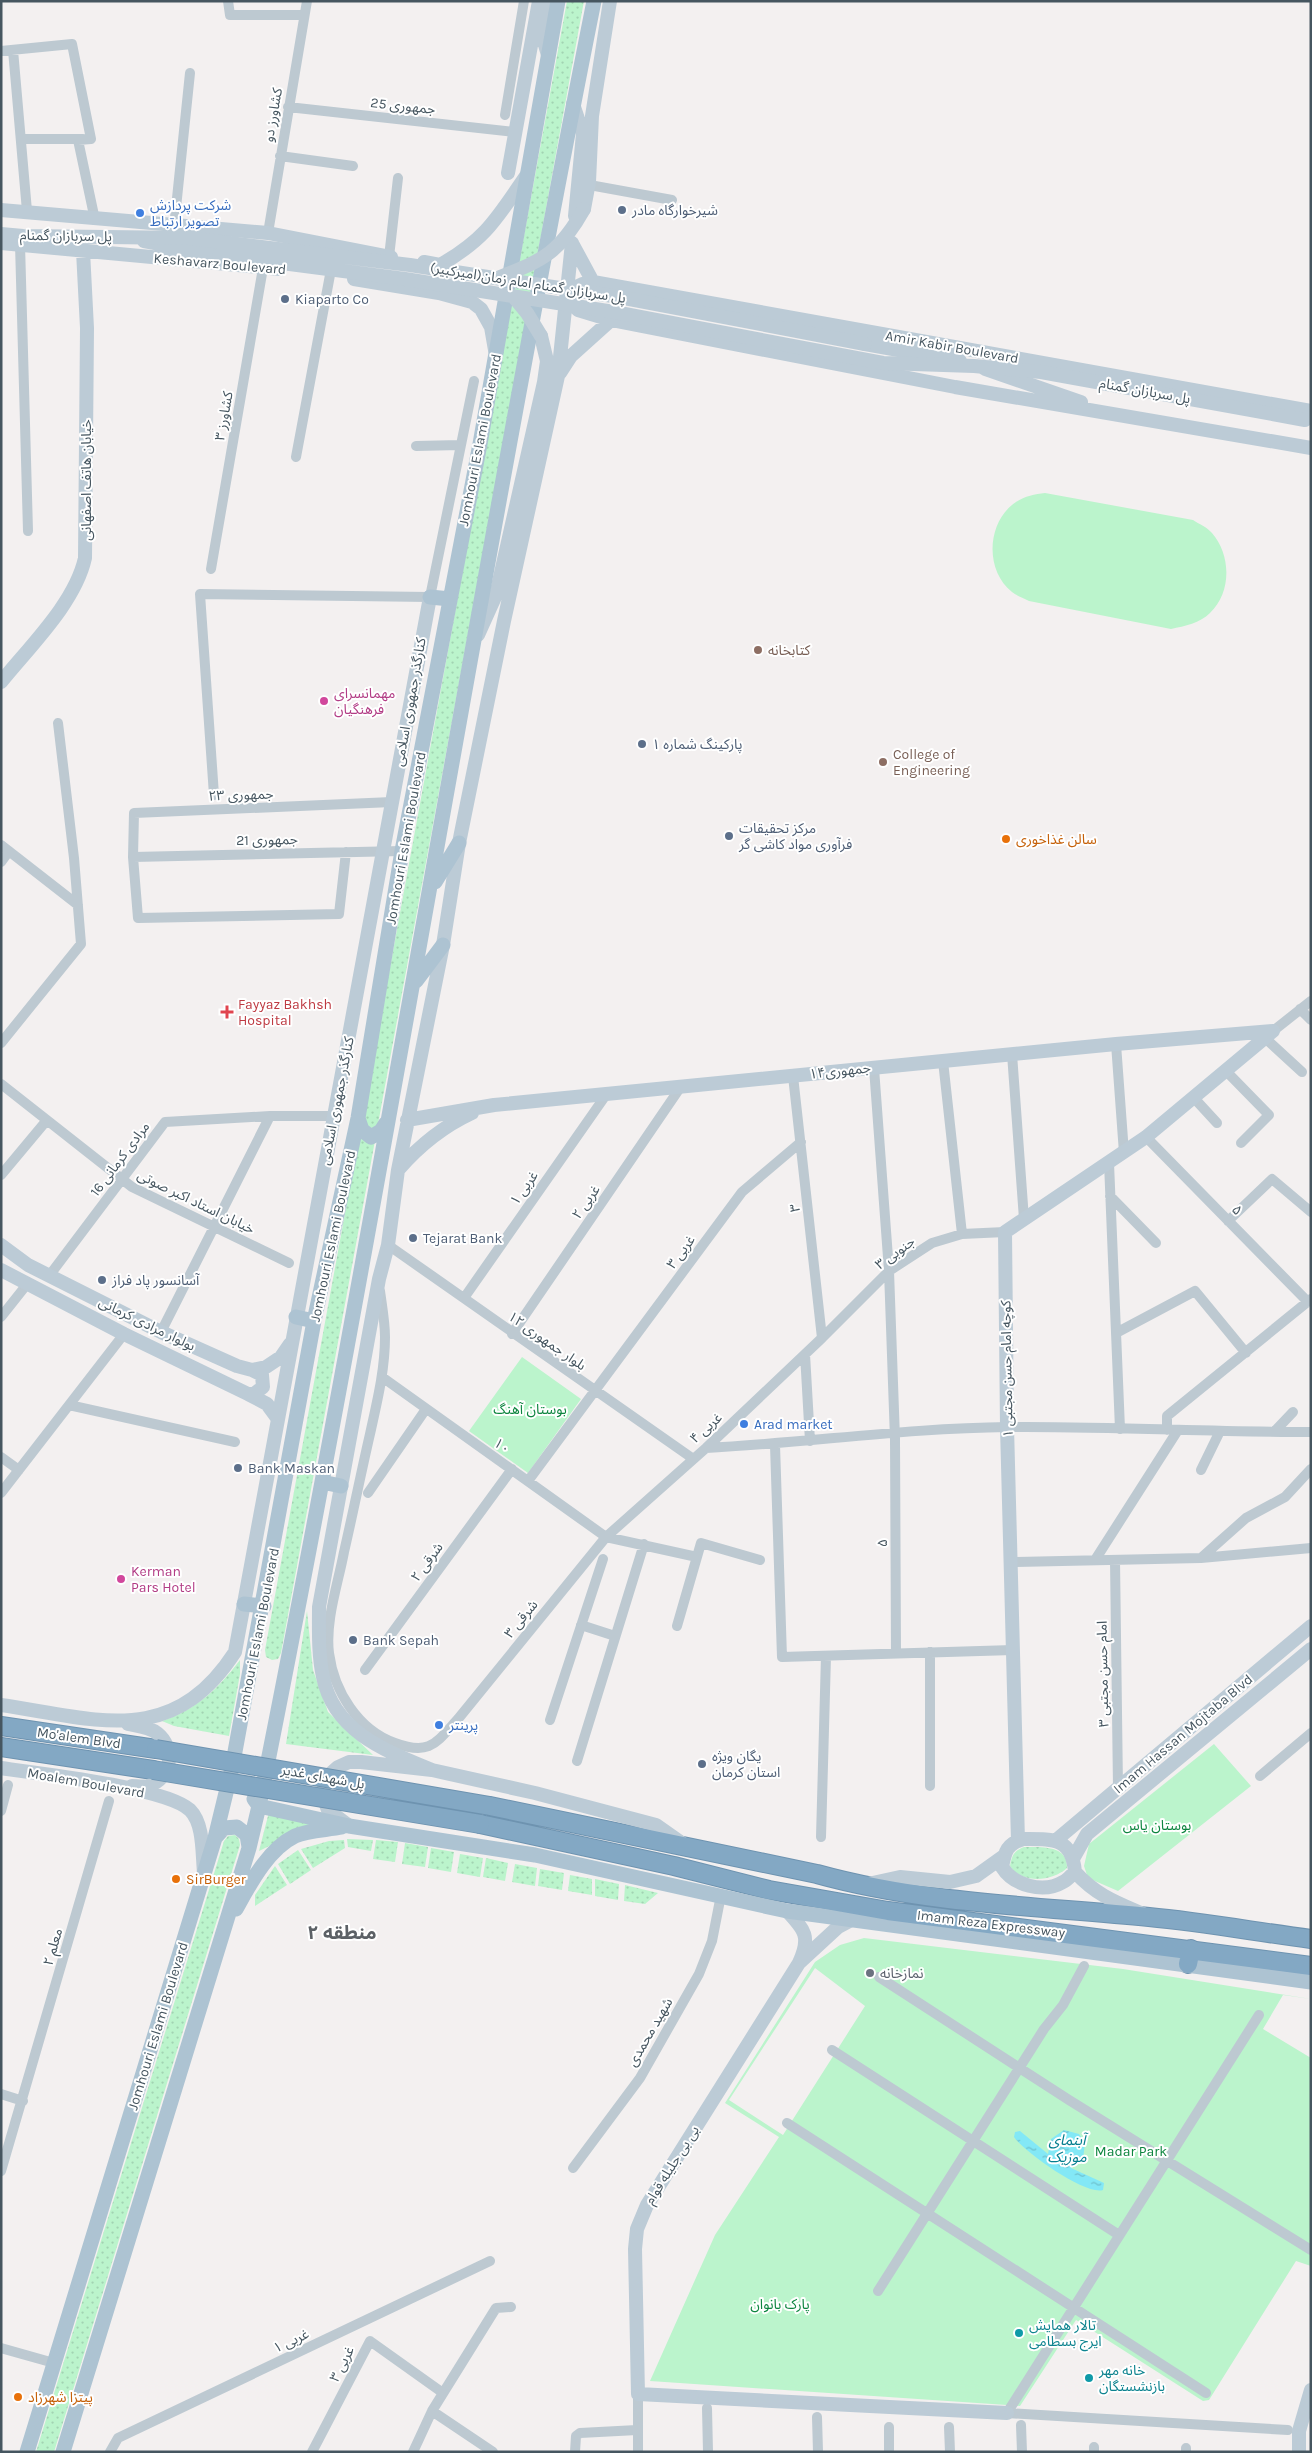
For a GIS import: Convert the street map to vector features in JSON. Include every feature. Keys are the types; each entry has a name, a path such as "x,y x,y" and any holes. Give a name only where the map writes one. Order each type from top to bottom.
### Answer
{"highway":[{"name":"Mo'alem Blvd","path":"1,1726 156,1749"},
{"name":"Mo'alem Blvd","path":"1,1747 153,1770"},
{"name":"پل شهدای غدیر","path":"156,1749 490,1806 685,1846"},
{"name":"پل شهدای غدیر","path":"153,1770 480,1824 674,1866"},
{"name":"Imam Reza Expressway","path":"685,1846 817,1874 859,1886 968,1902 1151,1917 1311,1940"},
{"name":"Imam Reza Expressway","path":"674,1866 769,1890 888,1911 1190,1956 1311,1966"}],"main road":[{"name":"Jomhouri Eslami Boulevard","path":"27,2452 216,1838 232,1768 264,1606 314,1321 358,1118 402,851 496,356 558,1"},
{"name":"Jomhouri Eslami Boulevard","path":"63,2452 249,1848 259,1806 322,1482 387,1122 414,985 512,422 594,1"},
{"path":"430,597 450,599"},
{"path":"430,890 459,843"},
{"path":"414,985 443,945"},
{"path":"358,1118 362,1130 371,1137 381,1132 387,1122"},
{"path":"296,1317 314,1321"},
{"path":"322,1482 341,1486"},
{"path":"244,1604 264,1606"},
{"path":"232,1768 259,1806 349,1826 535,1855 787,1911 1190,1956 1311,1982"},
{"path":"216,1838 224,1828 237,1826 247,1835 249,1848"},
{"path":"223,1932 261,1868 279,1849 296,1836 349,1826"},
{"path":"853,1919 888,1911"}],"street":[{"path":"228,1 230,15 304,15"},
{"name":"کشاورز دو","path":"268,234 307,1"},
{"path":"505,115 524,1"},
{"path":"508,174 539,1"},
{"path":"548,1 542,35 548,55"},
{"path":"499,278 526,267 556,249 572,229 584,209 589,182 592,116 610,1"},
{"path":"1,51 72,44 91,140"},
{"path":"13,50 27,211"},
{"path":"174,227 190,73"},
{"path":"432,1770 392,1754 366,1739 348,1724 332,1700 323,1679 319,1654 319,1607 379,1280 388,1245 398,1170 443,945 459,843 504,621 558,376 583,134 574,104"},
{"name":"جمهوری 25","path":"288,107 515,132"},
{"path":"22,140 91,140"},
{"path":"91,140 78,140 95,220"},
{"path":"280,156 354,166"},
{"path":"440,265 468,248 490,229 526,176"},
{"path":"389,257 398,178"},
{"path":"594,186 672,200"},
{"path":"1,210 27,211 95,220 268,234 440,265 466,273 468,280 460,289 439,292"},
{"name":"پل سربازان گمنام","path":"27,211 149,242 220,255"},
{"name":"پل سربازان گمنام","path":"1,234 23,236 189,238"},
{"name":"پل سربازان گمنام امام زمان(امیرکبیر)","path":"189,238 499,278 619,297 865,344"},
{"name":"Keshavarz Boulevard","path":"1,243 330,275 439,292"},
{"path":"572,243 577,256 593,282 582,283 576,287 573,304 578,310 611,320 945,385 1311,448"},
{"path":"20,244 28,531"},
{"name":"خیابان هاتف اصفهانی","path":"1,682 70,594 81,576 85,558 87,328 83,252"},
{"name":"پل سربازان گمنام امام زمان(امیرکبیر)","path":"220,255 405,279 614,312 883,363"},
{"name":"کشاورز ۳","path":"212,569 263,268"},
{"path":"296,457 330,275"},
{"name":"Amir Kabir Boulevard","path":"593,282 1311,411"},
{"path":"439,292 472,302 481,309 491,327 496,356"},
{"path":"474,647 496,595 512,532 547,361 541,336 527,313 513,296"},
{"path":"558,376 571,356 611,320"},
{"name":"پل سربازان گمنام","path":"865,344 964,362 1122,416"},
{"name":"پل سربازان گمنام","path":"883,363 974,366 1041,372 1305,420 1311,416"},
{"path":"214,795 200,594 430,597 474,381"},
{"path":"416,446 460,445"},
{"name":"کنارگذر جمهوری اسلامی","path":"244,1604 430,597"},
{"path":"1,1044 81,944 58,723"},
{"name":"۲۳ جمهوری","path":"133,857 134,813 392,802"},
{"path":"1,862 5,848 78,905"},
{"name":"جمهوری 21","path":"133,857 402,851"},
{"path":"133,857 138,918 339,914 346,852"},
{"path":"1005,1232 1146,1137 1311,1001"},
{"path":"1300,1009 1311,1020"},
{"path":"1269,1035 1302,1072"},
{"name":"جمهوری۱۴","path":"408,1120 494,1104 606,1095 682,1085 1116,1044 1269,1035"},
{"path":"1116,1044 1124,1153"},
{"path":"1012,1054 1024,1219"},
{"path":"943,1060 962,1234"},
{"name":"۵","path":"874,1068 889,1271 895,1433 896,1653"},
{"path":"1226,1071 1269,1116 1241,1143"},
{"name":"۳","path":"793,1076 822,1338"},
{"name":"خیابان استاد اکبر صوتی","path":"1,1084 132,1187 289,1263"},
{"name":"۲ غربی","path":"512,1334 682,1085"},
{"name":"۱ غربی","path":"464,1298 606,1095"},
{"path":"1194,1098 1217,1123"},
{"path":"398,1170 413,1152 442,1131 470,1114 494,1104"},
{"path":"161,1332 270,1116"},
{"name":"مرادی کرمانی 16","path":"49,1276 165,1122 270,1116 334,1116"},
{"path":"1,1175 47,1120"},
{"name":"۵","path":"1146,1137 1309,1300"},
{"name":"۳ غربی","path":"528,1481 742,1192 801,1142"},
{"path":"1108,1163 1120,1429"},
{"path":"1228,1221 1272,1179 1311,1212"},
{"path":"1110,1196 1156,1243"},
{"name":"۳ جنوبی","path":"822,1338 889,1271 932,1243 962,1234 1005,1232"},
{"name":"کوچه امام حسن مجتبی ۱","path":"1005,1232 1007,1427 1018,1841"},
{"name":"بولوار مرادی کرمانی","path":"1,1245 28,1265 161,1332 237,1366 252,1370"},
{"name":"بلوار جمهوری ۱۲","path":"388,1245 512,1334 692,1458"},
{"name":"بولوار مرادی کرمانی","path":"1,1270 124,1334 267,1404 278,1419"},
{"path":"379,1280 385,1336 382,1377"},
{"path":"1,1317 28,1283"},
{"path":"1116,1333 1195,1292 1246,1353"},
{"path":"1167,1430 1167,1416 1309,1300"},
{"path":"1,1493 124,1334"},
{"name":"۴ غربی","path":"606,1537 692,1458 706,1448 822,1338"},
{"path":"252,1370 266,1367 281,1357 292,1341"},
{"path":"805,1354 810,1441"},
{"path":"248,1394 259,1392 264,1381 262,1375 252,1370"},
{"name":"۱۰","path":"382,1377 606,1537"},
{"name":"۳ شرقی","path":"382,1377 336,1590 329,1631 329,1653 338,1686 350,1708 368,1728 391,1742 411,1749 423,1749 434,1744 458,1719 606,1537"},
{"path":"69,1405 235,1442"},
{"path":"368,1493 426,1409"},
{"path":"1274,1432 1293,1412"},
{"path":"706,1448 775,1445 895,1433 1007,1427 1311,1432"},
{"path":"1095,1560 1178,1430"},
{"path":"1202,1470 1220,1431"},
{"path":"775,1445 782,1657 1013,1650"},
{"path":"1,1457 19,1470"},
{"name":"۲ شرقی","path":"365,1670 512,1469"},
{"path":"1201,1558 1246,1518 1285,1497 1311,1469"},
{"path":"606,1537 696,1557"},
{"path":"678,1626 701,1543 760,1560"},
{"path":"577,1761 644,1544"},
{"path":"1011,1562 1201,1558 1311,1548"},
{"path":"550,1720 603,1559"},
{"name":"امام حسن مجتبی ۳","path":"1115,1560 1118,1788"},
{"path":"118,1722 152,1717 169,1712 192,1699 213,1682 235,1652 244,1604"},
{"path":"582,1625 616,1636"},
{"name":"Imam Hassan Mojtaba Blvd","path":"1055,1841 1311,1626"},
{"name":"Imam Hassan Mojtaba Blvd","path":"1074,1857 1087,1834 1311,1649"},
{"path":"930,1652 930,1786"},
{"path":"821,1837 826,1656"},
{"path":"1,1705 118,1722 156,1732 164,1740 169,1750 170,1762 165,1773 157,1781 147,1786 114,1785"},
{"path":"1260,1776 1311,1733"},
{"path":"349,1826 328,1810 324,1799 326,1781 338,1767 349,1762 361,1762 432,1770 536,1792 656,1825 685,1846"},
{"name":"Moalem Boulevard","path":"1,1768 114,1785 174,1800 190,1810 199,1825 204,1875"},
{"path":"1,1812 8,1785"},
{"name":"معلم ۲","path":"1,2171 23,2101 109,1801"},
{"path":"1077,1823 1070,1831 1070,1841 1078,1842 1087,1834"},
{"path":"1075,1872 1064,1882 1054,1886 1036,1887 1007,1877 1002,1867 1005,1851 1012,1842 1032,1839 1055,1841 1068,1846 1074,1857 1075,1872 1091,1888 1103,1896 1151,1917"},
{"path":"859,1886 900,1877 950,1882 976,1876 1004,1856"},
{"name":"شهید محمدی","path":"573,2168 640,2078 699,1974 712,1941 721,1895"},
{"path":"787,1911 803,1928 806,1939 804,1952 799,1963"},
{"path":"799,1963 838,1928 853,1919"},
{"name":"بی بی جلیله قوام","path":"638,2394 636,2229 647,2205 799,1963"},
{"path":"878,2291 1044,2029 1063,2005 1084,1966"},
{"path":"879,1977 1020,2068 1311,2250"},
{"path":"1007,2413 1259,2015"},
{"path":"832,2050 1119,2235"},
{"path":"1,2094 23,2101"},
{"path":"786,2123 1206,2394"},
{"name":"غربی ۱","path":"110,2452 118,2438 490,2261"},
{"path":"413,2452 432,2411 496,2308 511,2307"},
{"name":"غربی ۳","path":"312,2452 370,2341 443,2393"},
{"path":"1,2348 54,2363"},
{"path":"1299,2452 1299,2431 1311,2390"},
{"path":"638,2452 638,2394 1288,2430"},
{"path":"707,2408 708,2452"},
{"path":"432,2411 493,2452"},
{"path":"817,2417 818,2452"},
{"path":"1021,2424 1022,2452"},
{"path":"889,2427 889,2452"},
{"path":"949,2427 950,2452"},
{"path":"575,2452 576,2436 580,2434 637,2430"}],"green space":[{"path":"567,1 584,1 281,1653 278,1659 272,1660 266,1657 265,1650"},
{"path":"1045,493 1193,520 1205,527 1218,542 1226,562 1225,584 1217,604 1210,613 1197,622 1171,629 1029,601 1014,593 1003,583 993,559 995,533 999,521 1006,510 1016,502 1023,498"},
{"name":"بوستان آهنگ","path":"522,1357 581,1399 528,1473 469,1431"},
{"path":"307,1611 313,1670 328,1712 373,1755 286,1744"},
{"path":"240,1660 240,1674 229,1736 174,1726 162,1721 186,1710 206,1697"},
{"name":"بوستان یاس","path":"1214,1744 1251,1786 1118,1891 1088,1878 1084,1866 1089,1844"},
{"path":"269,1812 316,1823 259,1851"},
{"path":"235,1835 239,1839 240,1845 54,2452 36,2452 224,1841 228,1836"},
{"path":"347,1839 373,1840 371,1851 348,1847"},
{"path":"344,1840 345,1848 313,1868 301,1849 329,1841"},
{"path":"376,1840 398,1842 395,1862 373,1859"},
{"path":"405,1843 428,1847 425,1867 402,1864"},
{"path":"1024,1847 1046,1848 1059,1851 1066,1860 1067,1868 1054,1876 1046,1878 1038,1879 1022,1876 1010,1866 1014,1854"},
{"path":"431,1848 454,1852 451,1872 428,1868"},
{"path":"298,1850 311,1870 290,1884 278,1864"},
{"path":"460,1854 483,1858 480,1877 457,1873"},
{"path":"486,1858 508,1863 505,1881 483,1877"},
{"path":"515,1864 537,1868 535,1886 512,1882"},
{"path":"275,1866 287,1885 255,1906 255,1895"},
{"path":"540,1869 564,1873 562,1890 538,1886"},
{"path":"570,1875 592,1879 592,1895 568,1891"},
{"path":"595,1879 619,1884 618,1900 595,1896"},
{"path":"625,1885 658,1893 645,1904 624,1901"},
{"name":"Madar Park","path":"864,1938 1123,1969 1311,1999 1283,1995 1263,2029 1311,2058 1311,2266 1296,2261 1209,2400 1203,2401 1076,2320 1020,2406 650,2381 715,2235 779,2137 725,2103 815,1962 840,1945","holes":["815,1968 865,2006 783,2135 729,2100"]}],"water":[{"name":"آبنمای موزیک","path":"1064,2130 1079,2134 1085,2143 1083,2159 1071,2168 1104,2183 1103,2190 1095,2190 1070,2180 1042,2162 1014,2137 1015,2132 1020,2131 1048,2154 1051,2139"}],"place":[{"name":"شیرخوارگاه مادر","path":"622,210"},
{"name":"شرکت پردازش تصویر ارتباط","path":"140,213"},
{"name":"Kiaparto Co","path":"285,299"},
{"name":"کتابخانه","path":"758,650"},
{"name":"مهمانسرای فرهنگیان","path":"324,701"},
{"name":"پارکینگ شماره ۱","path":"642,744"},
{"name":"College of Engineering","path":"883,762"},
{"name":"مرکز تحقیقات فرآوری مواد کاشی گر","path":"729,836"},
{"name":"سالن غذاخوری","path":"1006,839"},
{"name":"Fayyaz Bakhsh Hospital","path":"227,1012"},
{"name":"Tejarat Bank","path":"413,1238"},
{"name":"آسانسور پاد فراز","path":"102,1280"},
{"name":"Arad market","path":"744,1424"},
{"name":"Bank Maskan","path":"238,1468"},
{"name":"Kerman Pars Hotel","path":"121,1579"},
{"name":"Bank Sepah","path":"353,1640"},
{"name":"پرینتر","path":"439,1725"},
{"name":"یگان ویژه استان کرمان","path":"702,1764"},
{"name":"SirBurger","path":"176,1879"},
{"name":"نمازخانه","path":"870,1973"},
{"name":"تالار همایش ایرج بسطامی","path":"1019,2333"},
{"name":"خانه مهر بازنشستگان","path":"1089,2378"},
{"name":"پیتزا شهرزاد","path":"18,2397"}],"district":[{"name":"منطقه ۲","path":"342,1933"}],"park label":[{"name":"پارک بانوان","path":"780,2304"}]}
